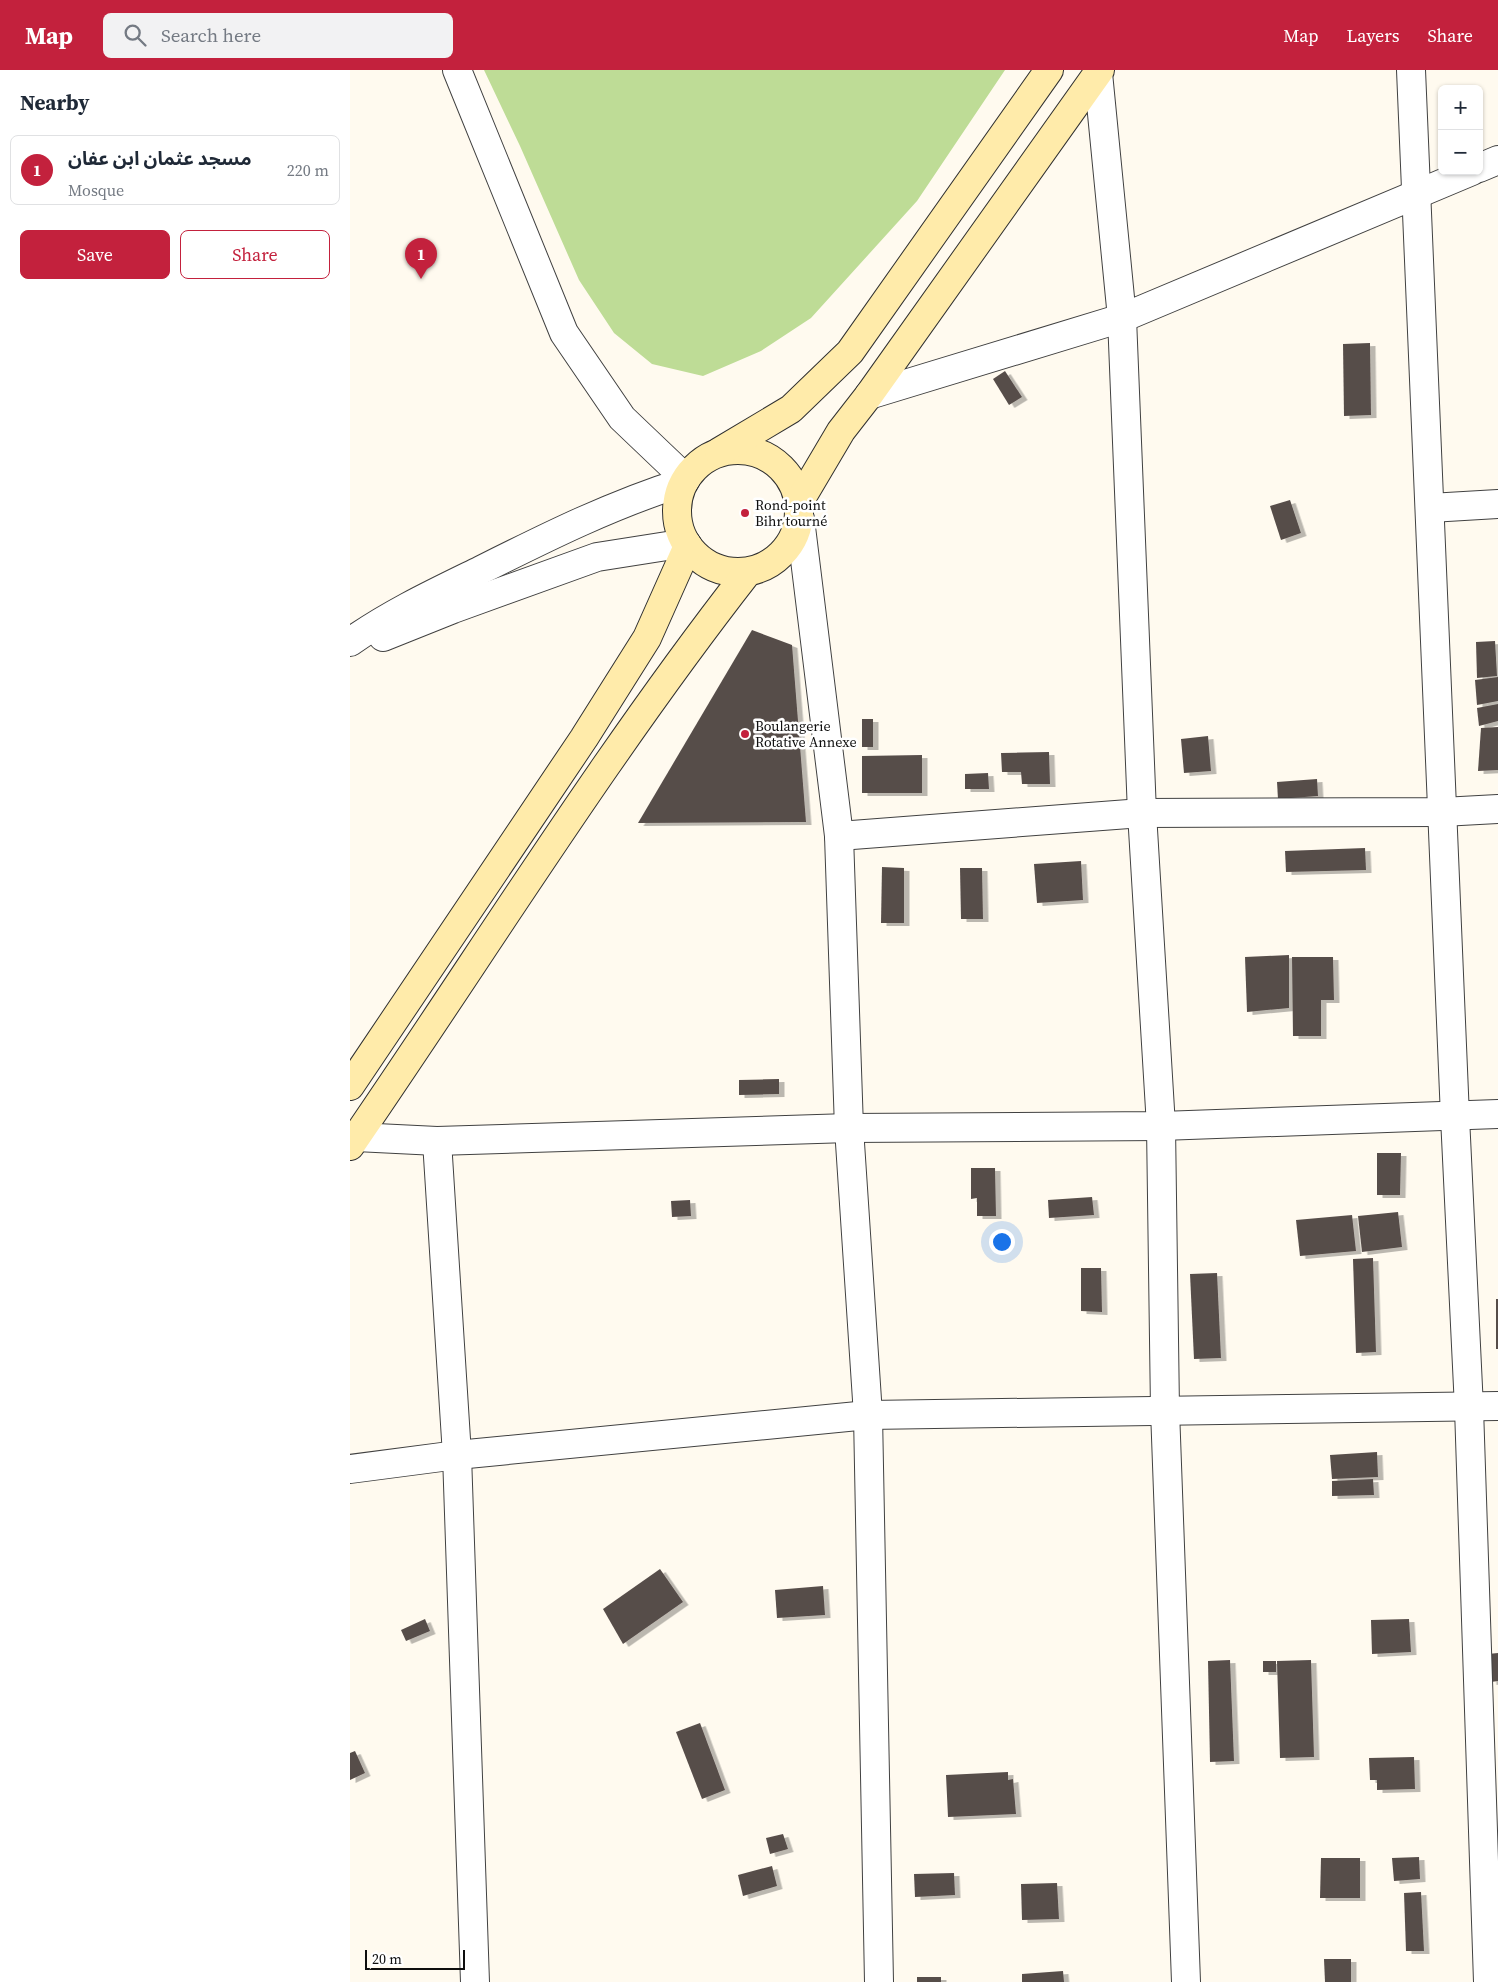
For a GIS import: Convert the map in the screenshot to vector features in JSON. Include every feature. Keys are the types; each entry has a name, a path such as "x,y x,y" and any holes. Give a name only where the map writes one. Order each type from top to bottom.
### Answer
{"main road":[{"path":"1049,70 850,352 792,409 706,458 685,480 678,497 679,529 687,545 708,565 733,573 747,572 766,567 782,555 794,538 800,511 842,431 1099,72"},
{"path":"719,452 736,449 754,451 770,458 784,470 794,484 800,511"},
{"path":"350,1086 584,738 647,638 687,545"},
{"path":"353,1142 615,751 700,633 747,572"}],"street":[{"path":"350,642 376,623 530,546 632,499 685,480 622,418 564,333 457,70"},
{"path":"1411,70 1469,1408 1488,1982"},
{"path":"1099,72 1122,318 1142,813 1161,1126 1165,1410 1186,1982"},
{"path":"1483,166 1498,160"},
{"path":"869,395 1122,318 1463,175"},
{"path":"1430,508 1498,504"},
{"path":"800,511 838,836 849,1128 868,1415 880,1982"},
{"path":"350,647 376,640 453,609 597,557 687,545"},
{"path":"838,836 1142,813 1442,812 1498,809"},
{"path":"353,1142 849,1128 1161,1126 1498,1114"},
{"path":"437,1141 457,1456 475,1982"},
{"path":"350,1469 457,1456 868,1415 1165,1410 1469,1408 1498,1406"}],"green space":[{"path":"484,70 1005,70 917,201 811,318 761,351 703,376 652,364 614,333 579,280"}],"building":[{"path":"1370,343 1371,415 1344,416 1343,344"},
{"path":"1005,371 1022,397 1009,405 993,379"},
{"path":"1290,500 1301,533 1281,540 1270,506"},
{"name":"Boulangerie Rotative Annexe","path":"752,630 792,645 806,822 638,823"},
{"path":"1495,641 1497,676 1477,678 1476,642"},
{"path":"1498,677 1498,701 1477,705 1475,680"},
{"path":"1498,704 1498,721 1479,726 1477,708"},
{"path":"862,719 873,719 873,747 862,747"},
{"path":"1498,727 1498,770 1478,771 1481,728"},
{"path":"1208,736 1211,771 1184,773 1181,739"},
{"path":"1049,752 1050,784 1022,784 1021,772 1002,772 1001,753"},
{"path":"922,755 922,793 862,793 862,756"},
{"path":"988,773 989,789 965,789 965,774"},
{"path":"1317,779 1318,796 1278,799 1277,782"},
{"path":"1365,848 1366,870 1286,872 1285,851"},
{"path":"1081,861 1083,900 1037,903 1034,864"},
{"path":"882,867 904,868 904,923 881,923"},
{"path":"960,868 982,868 983,919 961,919"},
{"path":"1289,955 1289,1008 1247,1012 1245,957"},
{"path":"1292,957 1333,957 1334,1000 1321,1000 1321,1036 1293,1036"},
{"path":"779,1079 779,1094 739,1095 739,1080"},
{"path":"1377,1153 1401,1153 1400,1195 1377,1195"},
{"path":"971,1168 995,1168 996,1216 977,1216 977,1198 971,1199"},
{"path":"1092,1197 1094,1215 1049,1218 1048,1200"},
{"path":"690,1200 691,1216 672,1217 671,1201"},
{"path":"1398,1212 1402,1247 1362,1252 1358,1216"},
{"path":"1352,1215 1356,1251 1300,1256 1296,1220"},
{"path":"1373,1258 1376,1352 1356,1353 1353,1259"},
{"path":"1081,1268 1101,1268 1102,1312 1081,1311"},
{"path":"1217,1273 1221,1358 1194,1359 1190,1274"},
{"path":"1496,1299 1498,1299 1498,1349 1496,1349"},
{"path":"1377,1452 1378,1477 1332,1479 1330,1455"},
{"path":"1373,1479 1374,1495 1332,1496 1332,1481"},
{"path":"660,1569 683,1602 623,1644 603,1609"},
{"path":"823,1586 825,1615 777,1618 775,1590"},
{"path":"425,1619 430,1631 406,1641 401,1630"},
{"path":"1409,1619 1411,1652 1372,1654 1371,1620"},
{"path":"1498,1653 1498,1681 1491,1682 1488,1654"},
{"path":"1230,1660 1234,1761 1210,1762 1208,1661"},
{"path":"1311,1660 1314,1757 1280,1758 1277,1661"},
{"path":"1263,1661 1276,1661 1276,1672 1263,1672"},
{"path":"700,1723 725,1790 702,1799 676,1732"},
{"path":"355,1751 365,1773 350,1780 350,1753"},
{"path":"1414,1757 1415,1789 1377,1790 1377,1780 1370,1780 1369,1758"},
{"path":"1008,1772 1008,1780 1013,1779 1016,1814 948,1817 946,1775"},
{"path":"783,1834 788,1849 770,1854 766,1838"},
{"path":"1419,1857 1420,1879 1394,1881 1392,1858"},
{"path":"1321,1858 1360,1858 1360,1898 1320,1898"},
{"path":"772,1866 777,1886 743,1896 738,1875"},
{"path":"954,1873 955,1895 915,1897 914,1874"},
{"path":"1057,1883 1059,1919 1022,1920 1021,1884"},
{"path":"1421,1892 1424,1951 1406,1951 1404,1893"},
{"path":"1324,1959 1351,1959 1351,1982 1325,1982"},
{"path":"1063,1971 1064,1982 1022,1982 1022,1974"},
{"path":"917,1977 941,1977 941,1982 917,1982"}],"place":[{"name":"مسجد عثمان ابن عفان","path":"421,279"},
{"name":"Rond-point Bihr tourné","path":"745,513"},
{"name":"Boulangerie Rotative Annexe","path":"745,734"}]}
